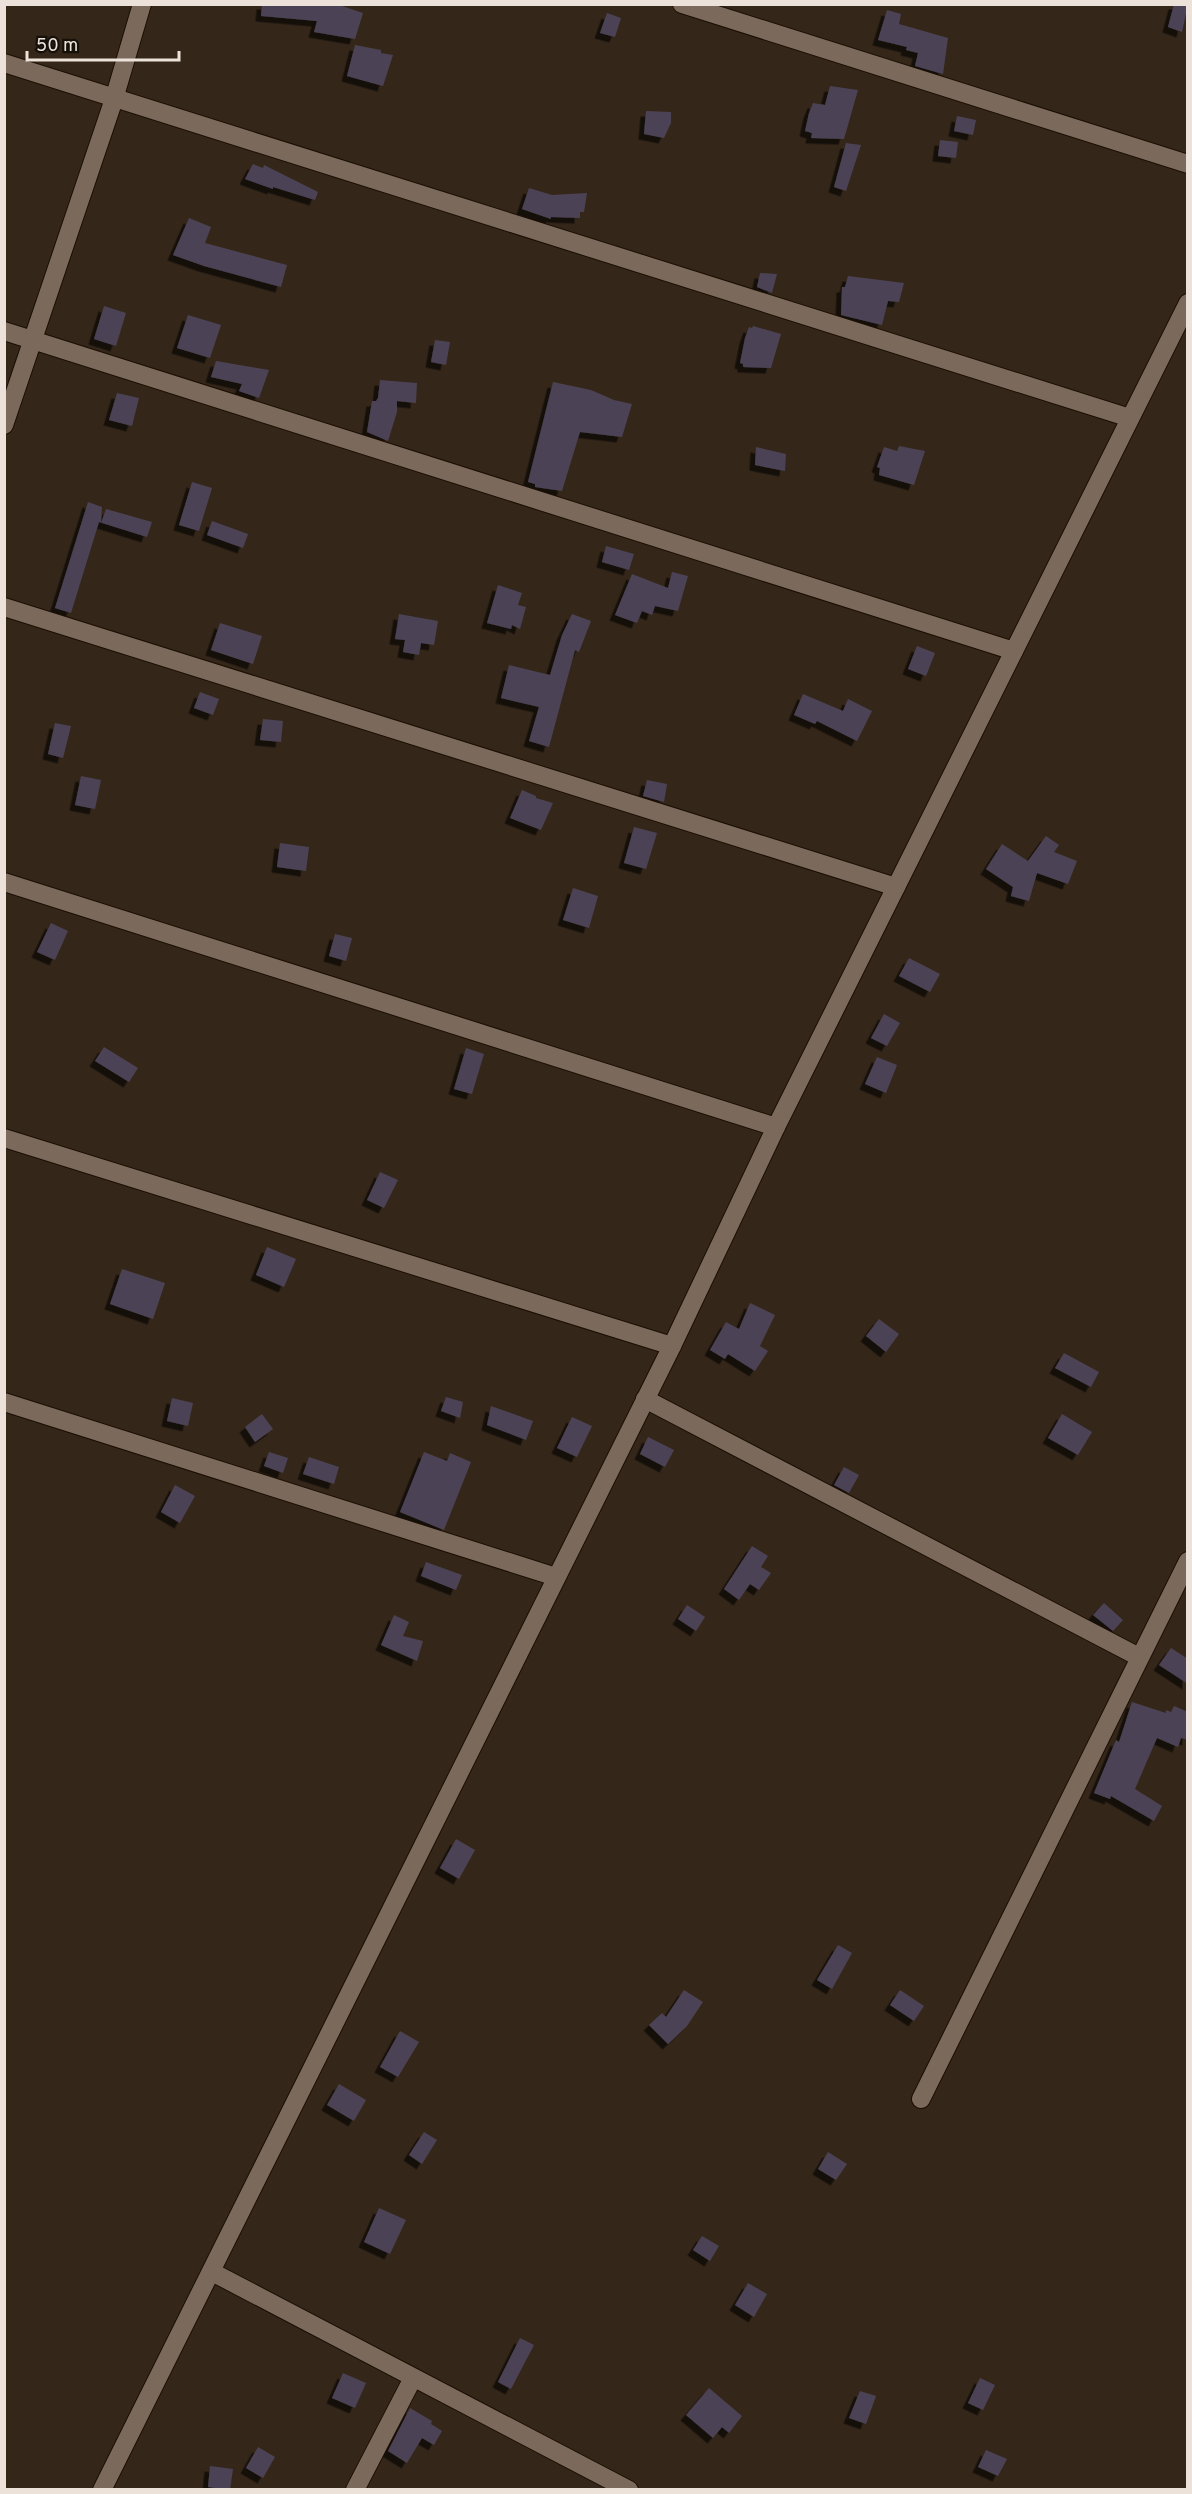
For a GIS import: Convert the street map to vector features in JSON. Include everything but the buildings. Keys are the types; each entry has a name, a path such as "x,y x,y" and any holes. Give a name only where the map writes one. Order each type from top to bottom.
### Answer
{"street":[{"path":"4,424 114,99 142,4"},
{"path":"682,4 1188,164"},
{"path":"4,63 1130,418"},
{"path":"102,2490 672,1346 776,1127 1188,303"},
{"path":"4,331 33,338 1014,651"},
{"path":"4,607 896,886"},
{"path":"4,882 776,1127"},
{"path":"4,1138 672,1346"},
{"path":"645,1399 1138,1657"},
{"path":"4,1402 556,1578"},
{"path":"921,2099 1138,1657 1188,1562"},
{"path":"212,2272 413,2378 604,2484 629,2490"},
{"path":"355,2490 413,2378"}]}
